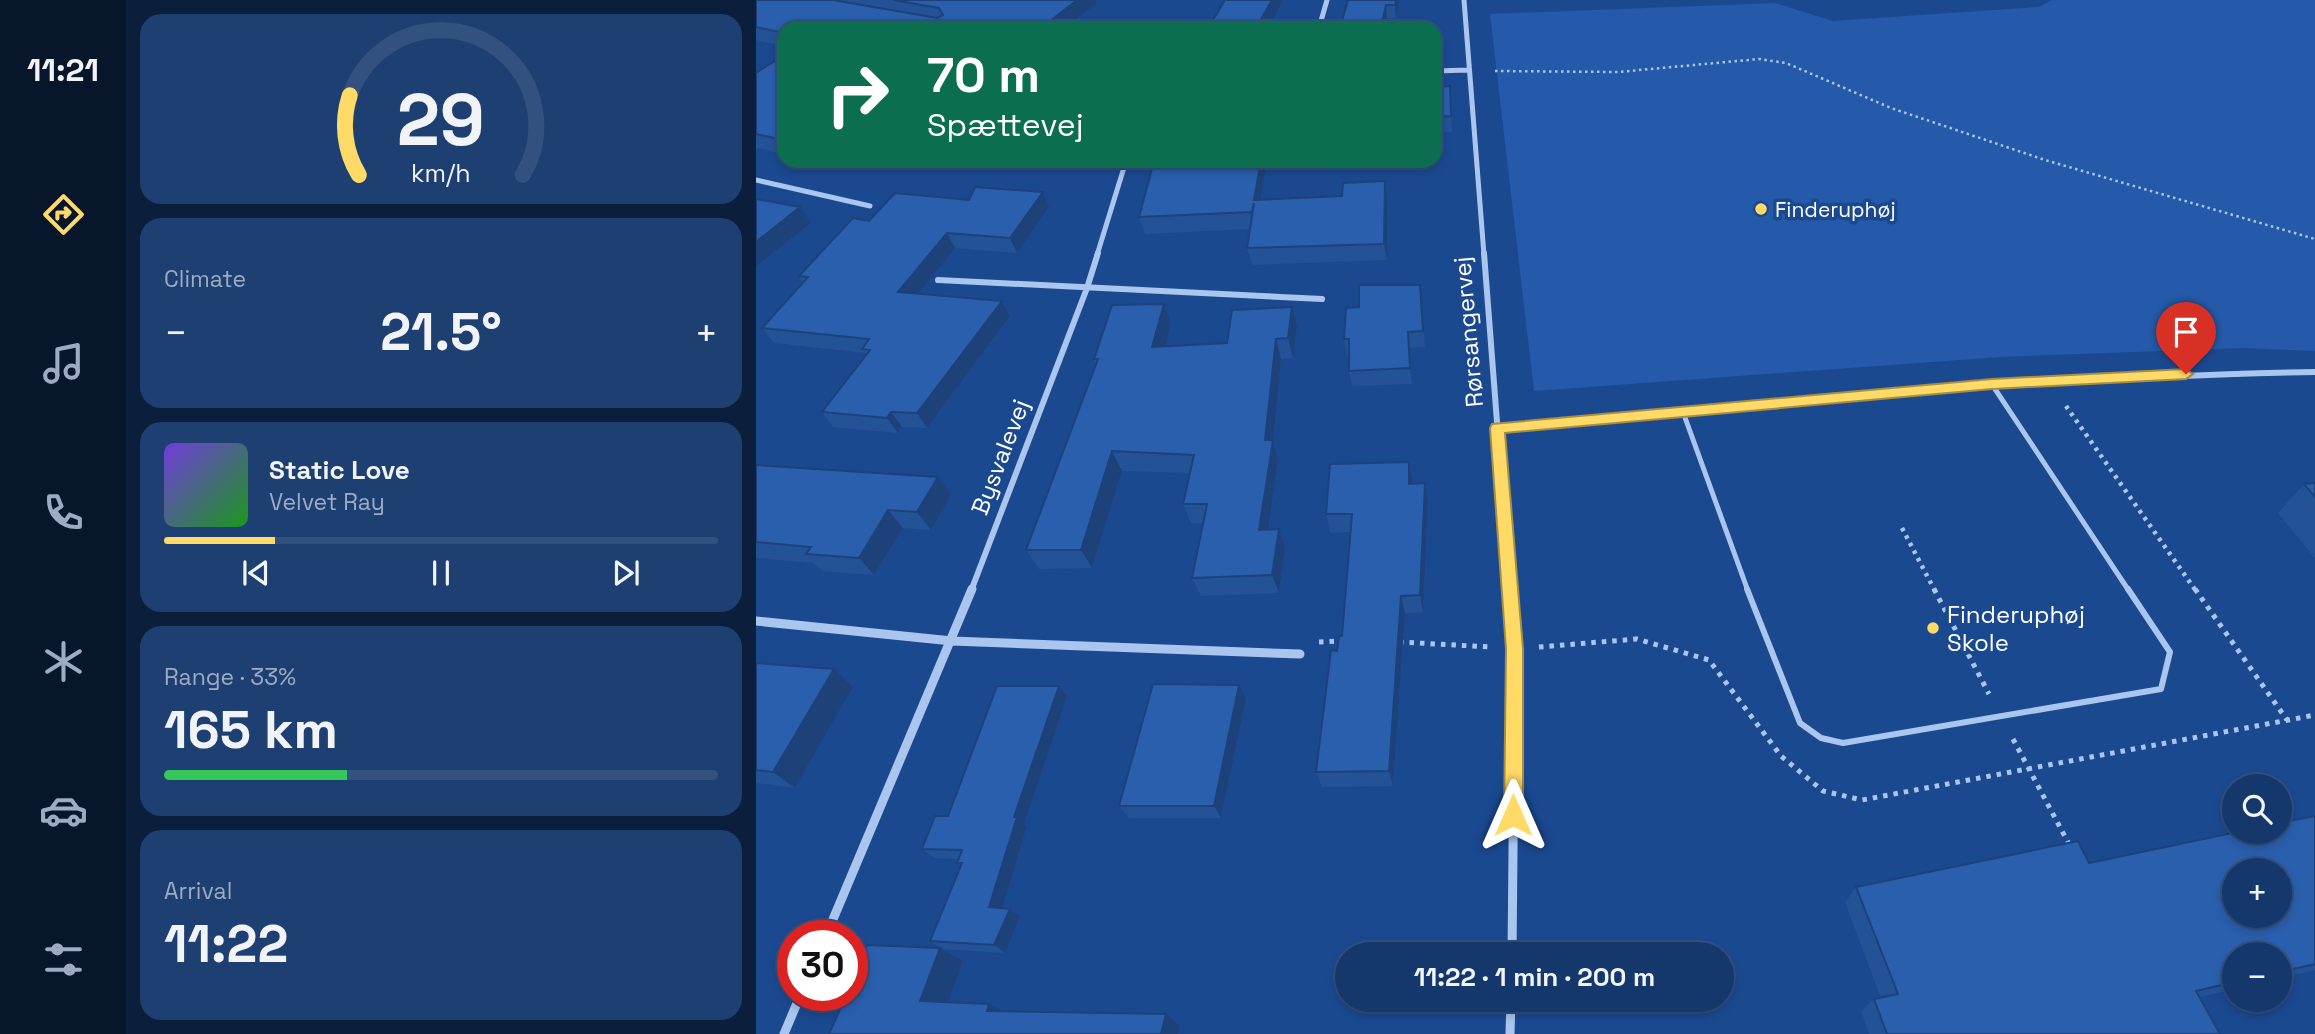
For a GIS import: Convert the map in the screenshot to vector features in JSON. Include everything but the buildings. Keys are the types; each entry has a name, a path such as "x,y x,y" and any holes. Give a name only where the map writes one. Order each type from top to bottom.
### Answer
{"street":[{"path":"1321,21 1327,0"},
{"name":"Rørsangervej","path":"1464,0 1515,649 1512,942"},
{"path":"1442,71 1468,70"},
{"name":"Bysvalevej","path":"833,920 952,641 1087,288 1124,168"},
{"path":"756,180 870,206"},
{"path":"938,281 1322,299"},
{"path":"1497,428 1992,384 2213,372 2315,372"},
{"path":"756,621 952,641 1300,654"},
{"path":"784,1034 794,1011"},
{"path":"1510,1034 1511,1012"}],"lane":[{"path":"1683,412 1734,555 1800,723 1821,738 1843,743 2161,689 2170,652 1992,384"}],"path":[{"path":"1494,61 1495,73 1618,72 1759,59 1786,63 1891,108 2045,160 2315,239"},
{"path":"2049,381 2287,720"},
{"path":"1902,528 2072,851"}],"shaded area":[{"path":"2052,0 2315,0 2315,351 2243,348 2001,357 1534,391 1490,14 1775,3 1833,21 2039,7"}],"place":[{"name":"Finderuphøj","path":"1761,209"},
{"name":"Finderuphøj Skole","path":"1933,628"}],"route":[{"path":"1513,815 1515,649 1497,428 1992,384 2186,374"}]}
